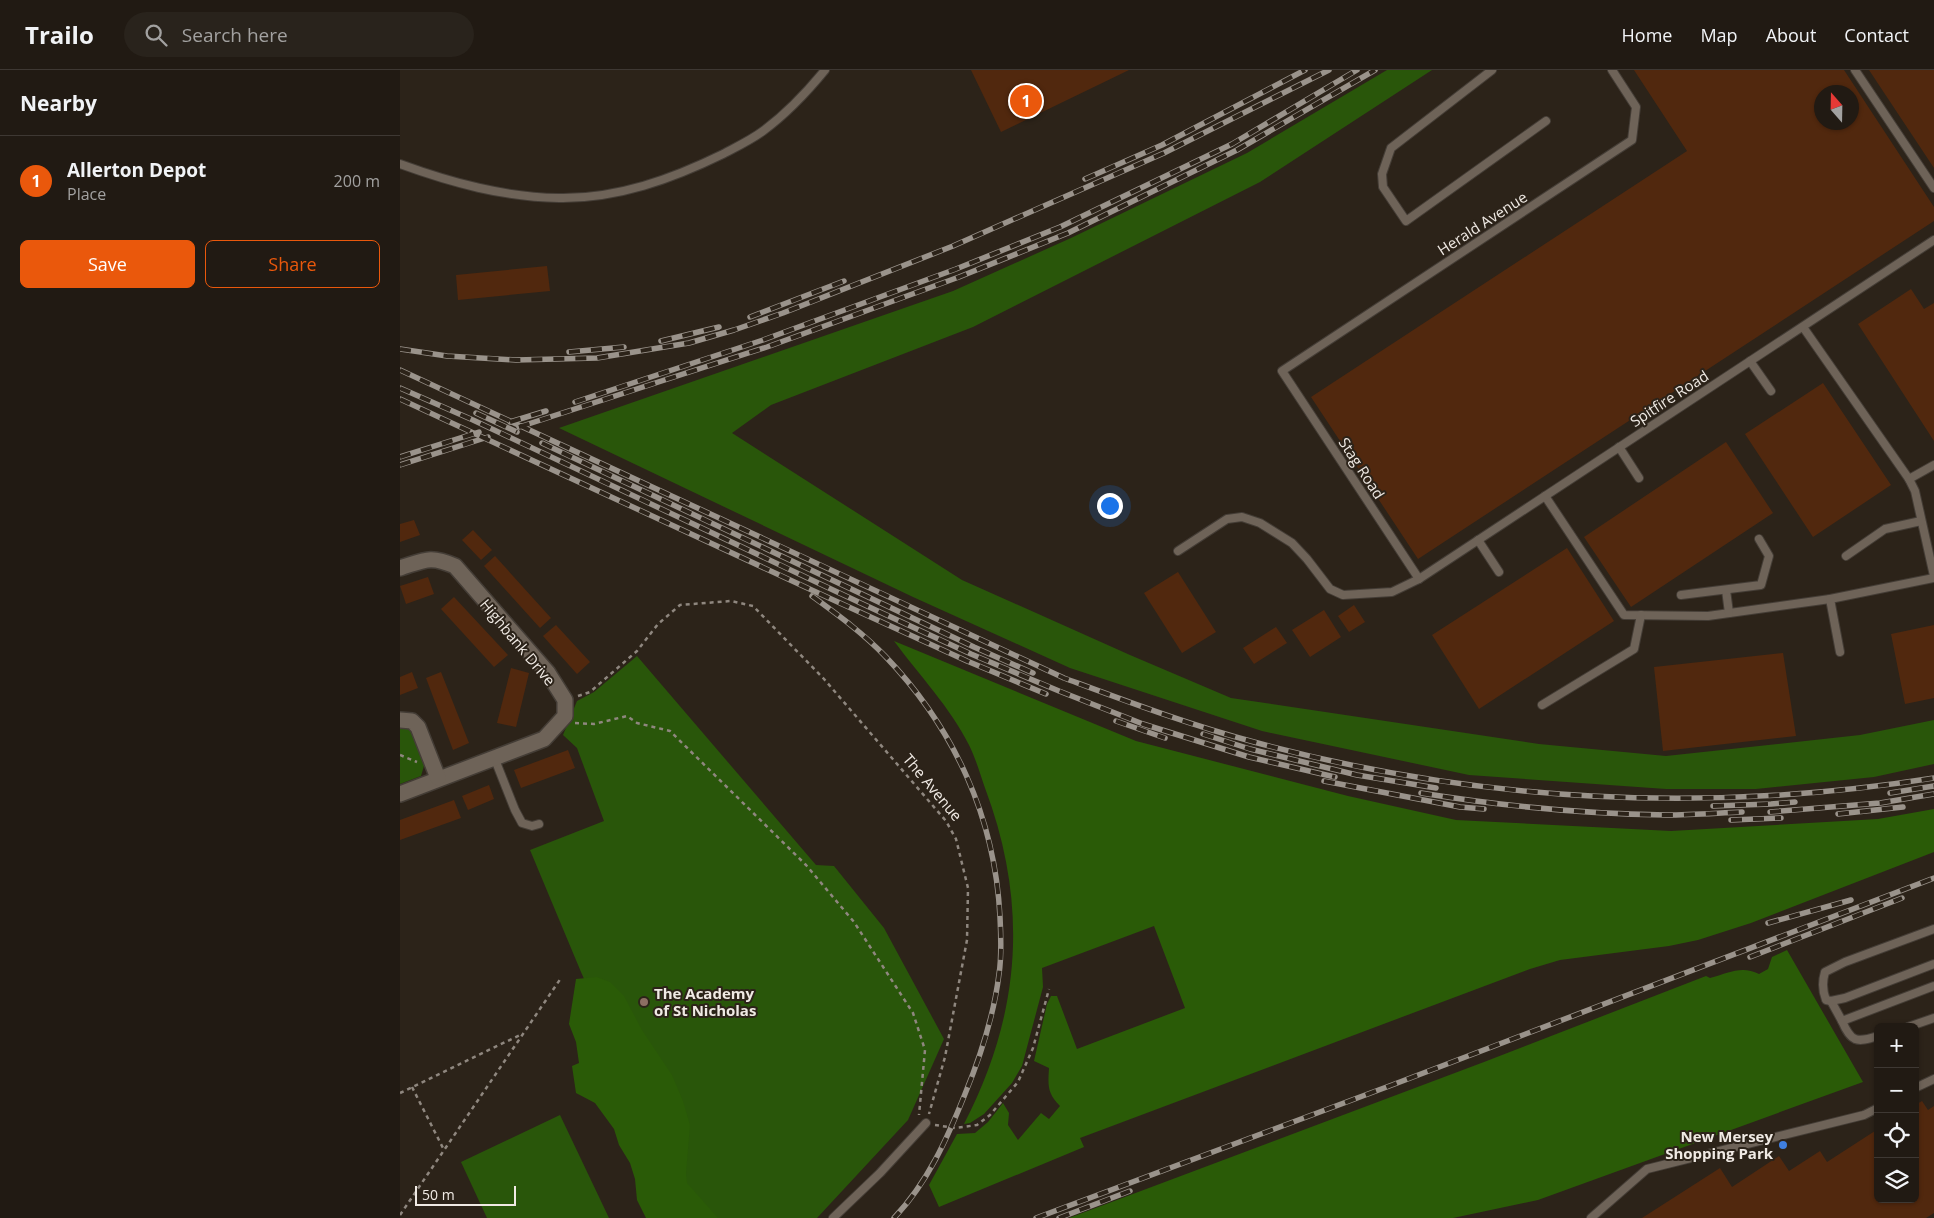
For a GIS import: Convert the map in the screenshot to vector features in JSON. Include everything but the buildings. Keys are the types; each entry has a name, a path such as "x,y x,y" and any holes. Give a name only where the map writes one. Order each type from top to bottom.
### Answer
{"street":[{"name":"Highbank Drive","path":"400,568 425,560 440,560 455,566 548,674 565,700 566,716 562,720"},
{"path":"400,720 412,721 418,727 438,778"},
{"path":"400,794 544,739 562,720"}],"lane":[{"path":"400,164 488,191 522,195 570,197 600,195 640,187 673,177 702,164 762,132 811,87 825,70"},
{"path":"1492,70 1391,148 1382,174 1383,187 1406,221 1546,121"},
{"name":"Herald Avenue","path":"1282,371 1632,140 1636,107 1612,70"},
{"path":"1855,70 1934,188"},
{"name":"Spitfire Road","path":"1178,551 1227,519 1242,517 1260,523 1292,543 1330,589 1343,595 1392,592 1419,580 1934,240"},
{"path":"1545,496 1624,615 1708,616 1830,600 1934,577 1915,492 1909,480 1803,327"},
{"path":"1750,361 1771,391"},
{"name":"Stag Road","path":"1282,371 1419,580"},
{"path":"1620,447 1639,478"},
{"path":"1909,480 1934,465"},
{"path":"1846,556 1886,530 1922,521"},
{"path":"1681,595 1761,585 1769,556 1759,539"},
{"path":"1478,540 1499,572"},
{"path":"1726,590 1729,613"},
{"path":"1830,600 1840,652"},
{"path":"1542,705 1634,649 1641,615"},
{"path":"494,757 522,823 532,826 539,824"},
{"path":"1934,929 1844,962 1825,972 1822,982 1823,994 1826,1000 1831,1001 1845,998 1934,964"},
{"path":"1842,1020 1934,986"},
{"path":"1831,1001 1848,1035 1856,1040 1864,1041 1874,1037"},
{"path":"1919,1023 1934,1018"},
{"path":"1919,1086 1934,1079"},
{"path":"1591,1218 1647,1169 1864,1115 1874,1110"},
{"path":"833,1218 880,1174 926,1123"}],"path":[{"name":"The Avenue","path":"565,700 590,692 637,651 658,624 680,605 731,600 753,606 824,679 946,821 956,839 968,888 967,940 945,1057 926,1123"},
{"path":"562,720 594,724 627,716 637,722 670,731 806,865 854,922 914,1013 926,1050 918,1132"},
{"path":"400,1215 561,978"},
{"path":"926,1123 948,1127 964,1127 977,1125 990,1115 1018,1082 1033,1048 1049,989"},
{"path":"400,1093 523,1034"},
{"path":"412,1087 444,1150"}],"green space":[{"path":"1387,70 1432,70 1260,182 973,327 771,405 732,433 962,580 1231,698 1539,744 1666,756 1860,735 1934,720 1934,764 1874,777 1756,789 1666,789 1469,775 1262,731 1070,668 913,597 559,428 953,291 1071,238 1247,153"},
{"path":"894,641 1136,741 1348,796 1456,820 1671,831 1878,819 1934,809 1934,852 1751,923 1698,940 1669,946 1560,960 1530,969 1080,1138 1084,1147 939,1207 929,1185 957,1134 975,1133 988,1122 1003,1103 1009,1113 1008,1125 1018,1140 1041,1113 1049,1119 1060,1106 1049,1088 1049,1068 1034,1061 1047,1004 1051,996 1057,996 1077,1049 1185,1008 1154,926 1042,968 1043,987 1022,1066 1012,1083 984,1114 970,1123 964,1124 983,1083 998,1042 1007,1000 1012,959 1013,917 1008,874 999,832 978,766 969,745 944,704"},
{"path":"637,656 816,865 834,866 884,928 944,1039 908,1120 817,1218 689,1218 581,972 530,850 604,821 577,748 563,735 577,701 594,692"},
{"path":"400,725 410,726 426,759 421,776 400,784"},
{"path":"1787,950 1863,1082 1538,1200 1453,1218 1069,1218 1484,1062 1706,976 1710,978 1741,970 1753,971 1759,974 1768,969 1772,957"},
{"path":"597,977 610,982 624,996 642,1030 672,1075 683,1101 690,1125 686,1173 687,1183 718,1218 646,1218 637,1200 635,1179 630,1163 619,1145 614,1129 595,1103 576,1093 572,1066 579,1063 576,1042 569,1024 576,979"},
{"path":"560,1115 609,1218 487,1218 461,1162"}],"railway":[{"path":"1085,179 1162,145 1305,70"},
{"path":"400,349 447,356 516,360 597,358 689,343 734,330 783,313 953,246 1164,153 1329,70"},
{"path":"575,402 763,340 956,269 1060,227 1232,144 1357,70"},
{"path":"519,427 767,347 959,277 1068,233 1237,150 1375,70"},
{"path":"750,317 844,281"},
{"path":"661,341 719,327"},
{"path":"569,352 624,347"},
{"path":"400,370 1064,678 1134,704 1254,742 1338,762 1422,778 1507,789 1592,796 1677,798 1763,796 1848,789 1934,778"},
{"path":"400,388 473,420 971,654 1059,691 1143,724 1249,757 1335,777"},
{"path":"400,399 829,598 967,661 1046,694"},
{"path":"510,422 546,411"},
{"path":"476,413 517,432"},
{"path":"400,457 479,432"},
{"path":"400,465 488,437"},
{"path":"542,443 1033,673"},
{"path":"812,596 850,624 877,648 910,684 931,713 950,744 980,809 990,844 996,880 1000,917 1001,960 994,1005 986,1035 971,1079 944,1144 917,1190 894,1218"},
{"path":"1116,721 1165,738"},
{"path":"1203,734 1250,749 1357,775 1436,788"},
{"path":"1324,781 1460,807 1484,809"},
{"path":"1890,793 1934,786"},
{"path":"1421,793 1482,802 1605,813 1666,815 1742,812"},
{"path":"1770,812 1880,803 1934,794"},
{"path":"1713,806 1795,802"},
{"path":"1838,814 1903,807"},
{"path":"1731,820 1781,818"},
{"path":"1036,1218 1392,1085 1934,878"},
{"path":"1750,957 1902,898"},
{"path":"1768,923 1851,900"},
{"path":"1059,1218 1130,1191"}],"place":[{"name":"Allerton Depot","path":"1026,101"},
{"name":"The Academy of St Nicholas","path":"644,1002"},
{"name":"New Mersey Shopping Park","path":"1783,1145"}]}
